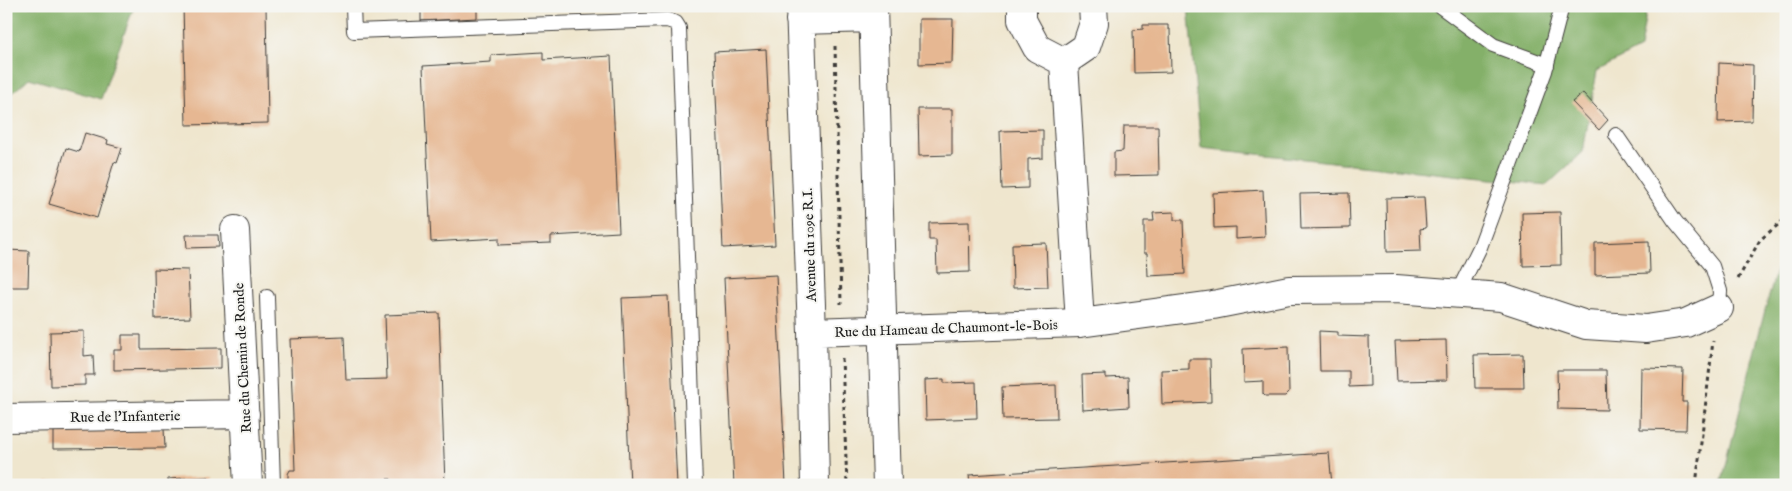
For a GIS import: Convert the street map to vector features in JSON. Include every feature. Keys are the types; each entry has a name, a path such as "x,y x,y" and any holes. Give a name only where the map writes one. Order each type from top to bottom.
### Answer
{"street":[{"path":"1022,6 1022,20 1037,48 1064,62"},
{"path":"1064,62 1086,47 1094,23 1093,6"},
{"path":"800,13 834,20 873,12 887,485"},
{"name":"Avenue du 109e R.I.","path":"800,13 812,332 815,485"},
{"path":"1064,62 1080,323"},
{"name":"Rue du Chemin de Ronde","path":"235,230 248,485"},
{"name":"Rue du Hameau de Chaumont-le-Bois","path":"812,332 1080,323 1213,306 1289,290 1396,289 1501,297 1586,325 1646,329 1686,323 1719,308"},
{"name":"Rue de l'Infanterie","path":"6,418 245,414"}],"lane":[{"path":"353,6 354,31 667,20 676,23 680,28 695,485"},
{"path":"1440,6 1493,45 1547,64"},
{"path":"1457,294 1480,247 1547,64 1562,6"},
{"path":"1616,134 1675,220 1712,266 1720,291 1719,308"},
{"path":"267,297 273,485"}],"path":[{"path":"834,20 847,485"},
{"path":"1696,485 1710,356 1719,308 1738,281 1760,240 1786,218"}],"green space":[{"path":"6,6 134,6 101,99 29,78 6,99"},
{"path":"1188,6 1647,6 1640,48 1597,71 1583,152 1547,185 1201,148"},
{"path":"1786,237 1786,485 1721,485 1765,310"}],"building":[{"path":"183,6 266,6 268,123 186,125"},
{"path":"421,6 477,6 477,18 421,21"},
{"path":"919,19 953,19 952,63 919,64"},
{"path":"1143,25 1168,25 1168,29 1170,29 1171,72 1134,73 1133,30 1143,29"},
{"path":"766,49 775,245 723,248 714,52"},
{"path":"543,52 543,60 611,56 619,232 551,236 551,243 499,245 499,238 431,242 423,66 491,62 491,55"},
{"path":"1719,63 1753,65 1752,121 1718,122"},
{"path":"1583,93 1608,120 1599,130 1572,102"},
{"path":"918,109 952,109 952,155 919,156"},
{"path":"1124,126 1158,126 1159,175 1114,176 1114,152 1123,151"},
{"path":"1043,130 1043,158 1028,159 1028,188 1002,189 1000,131"},
{"path":"85,133 108,140 107,144 122,148 117,163 114,162 97,218 49,204 66,148 79,152"},
{"path":"1263,190 1265,237 1236,239 1236,227 1214,228 1213,193"},
{"path":"1349,193 1350,228 1301,229 1300,194"},
{"path":"1424,197 1426,228 1420,229 1421,251 1387,252 1386,198"},
{"path":"1174,212 1174,220 1183,220 1185,274 1148,276 1147,253 1144,253 1144,221 1154,221 1153,213"},
{"path":"1560,212 1561,265 1523,266 1522,213"},
{"path":"969,222 970,272 937,273 936,240 929,240 929,223"},
{"path":"186,235 218,235 219,247 187,248"},
{"path":"1649,241 1650,273 1595,275 1595,243"},
{"path":"1046,243 1048,287 1013,288 1012,244"},
{"path":"6,250 29,251 28,287 6,287"},
{"path":"154,269 188,270 190,318 155,319"},
{"path":"776,275 786,485 734,485 724,278"},
{"path":"668,296 677,485 630,485 622,298"},
{"path":"439,313 445,485 391,485 391,479 387,479 387,485 369,485 369,480 349,481 349,485 291,484 288,481 288,474 290,470 295,470 290,339 344,337 346,380 387,379 385,315"},
{"path":"84,331 84,356 93,355 94,375 85,375 85,385 51,386 50,332"},
{"path":"1319,331 1338,332 1338,336 1369,337 1370,386 1349,387 1349,371 1320,371"},
{"path":"122,335 141,335 141,349 221,348 221,368 114,370 114,350 122,350"},
{"path":"1446,340 1447,380 1397,381 1395,341"},
{"path":"1288,347 1289,392 1285,396 1265,396 1263,394 1263,381 1244,382 1243,349"},
{"path":"1523,354 1524,388 1475,388 1474,355"},
{"path":"1189,359 1210,359 1211,402 1162,404 1161,370 1189,369"},
{"path":"1641,368 1683,369 1682,402 1687,402 1686,430 1640,429"},
{"path":"1557,370 1606,370 1607,410 1558,409"},
{"path":"1106,374 1106,378 1128,377 1129,407 1083,410 1082,375"},
{"path":"944,379 944,383 976,382 977,418 926,420 925,380"},
{"path":"1056,385 1057,418 1003,419 1002,387"},
{"path":"164,429 165,448 53,449 53,430"},
{"path":"1329,453 1332,485 970,485 969,475"},
{"path":"209,477 209,485 168,485 168,479"},
{"path":"91,480 91,485 47,485 46,481"}]}
